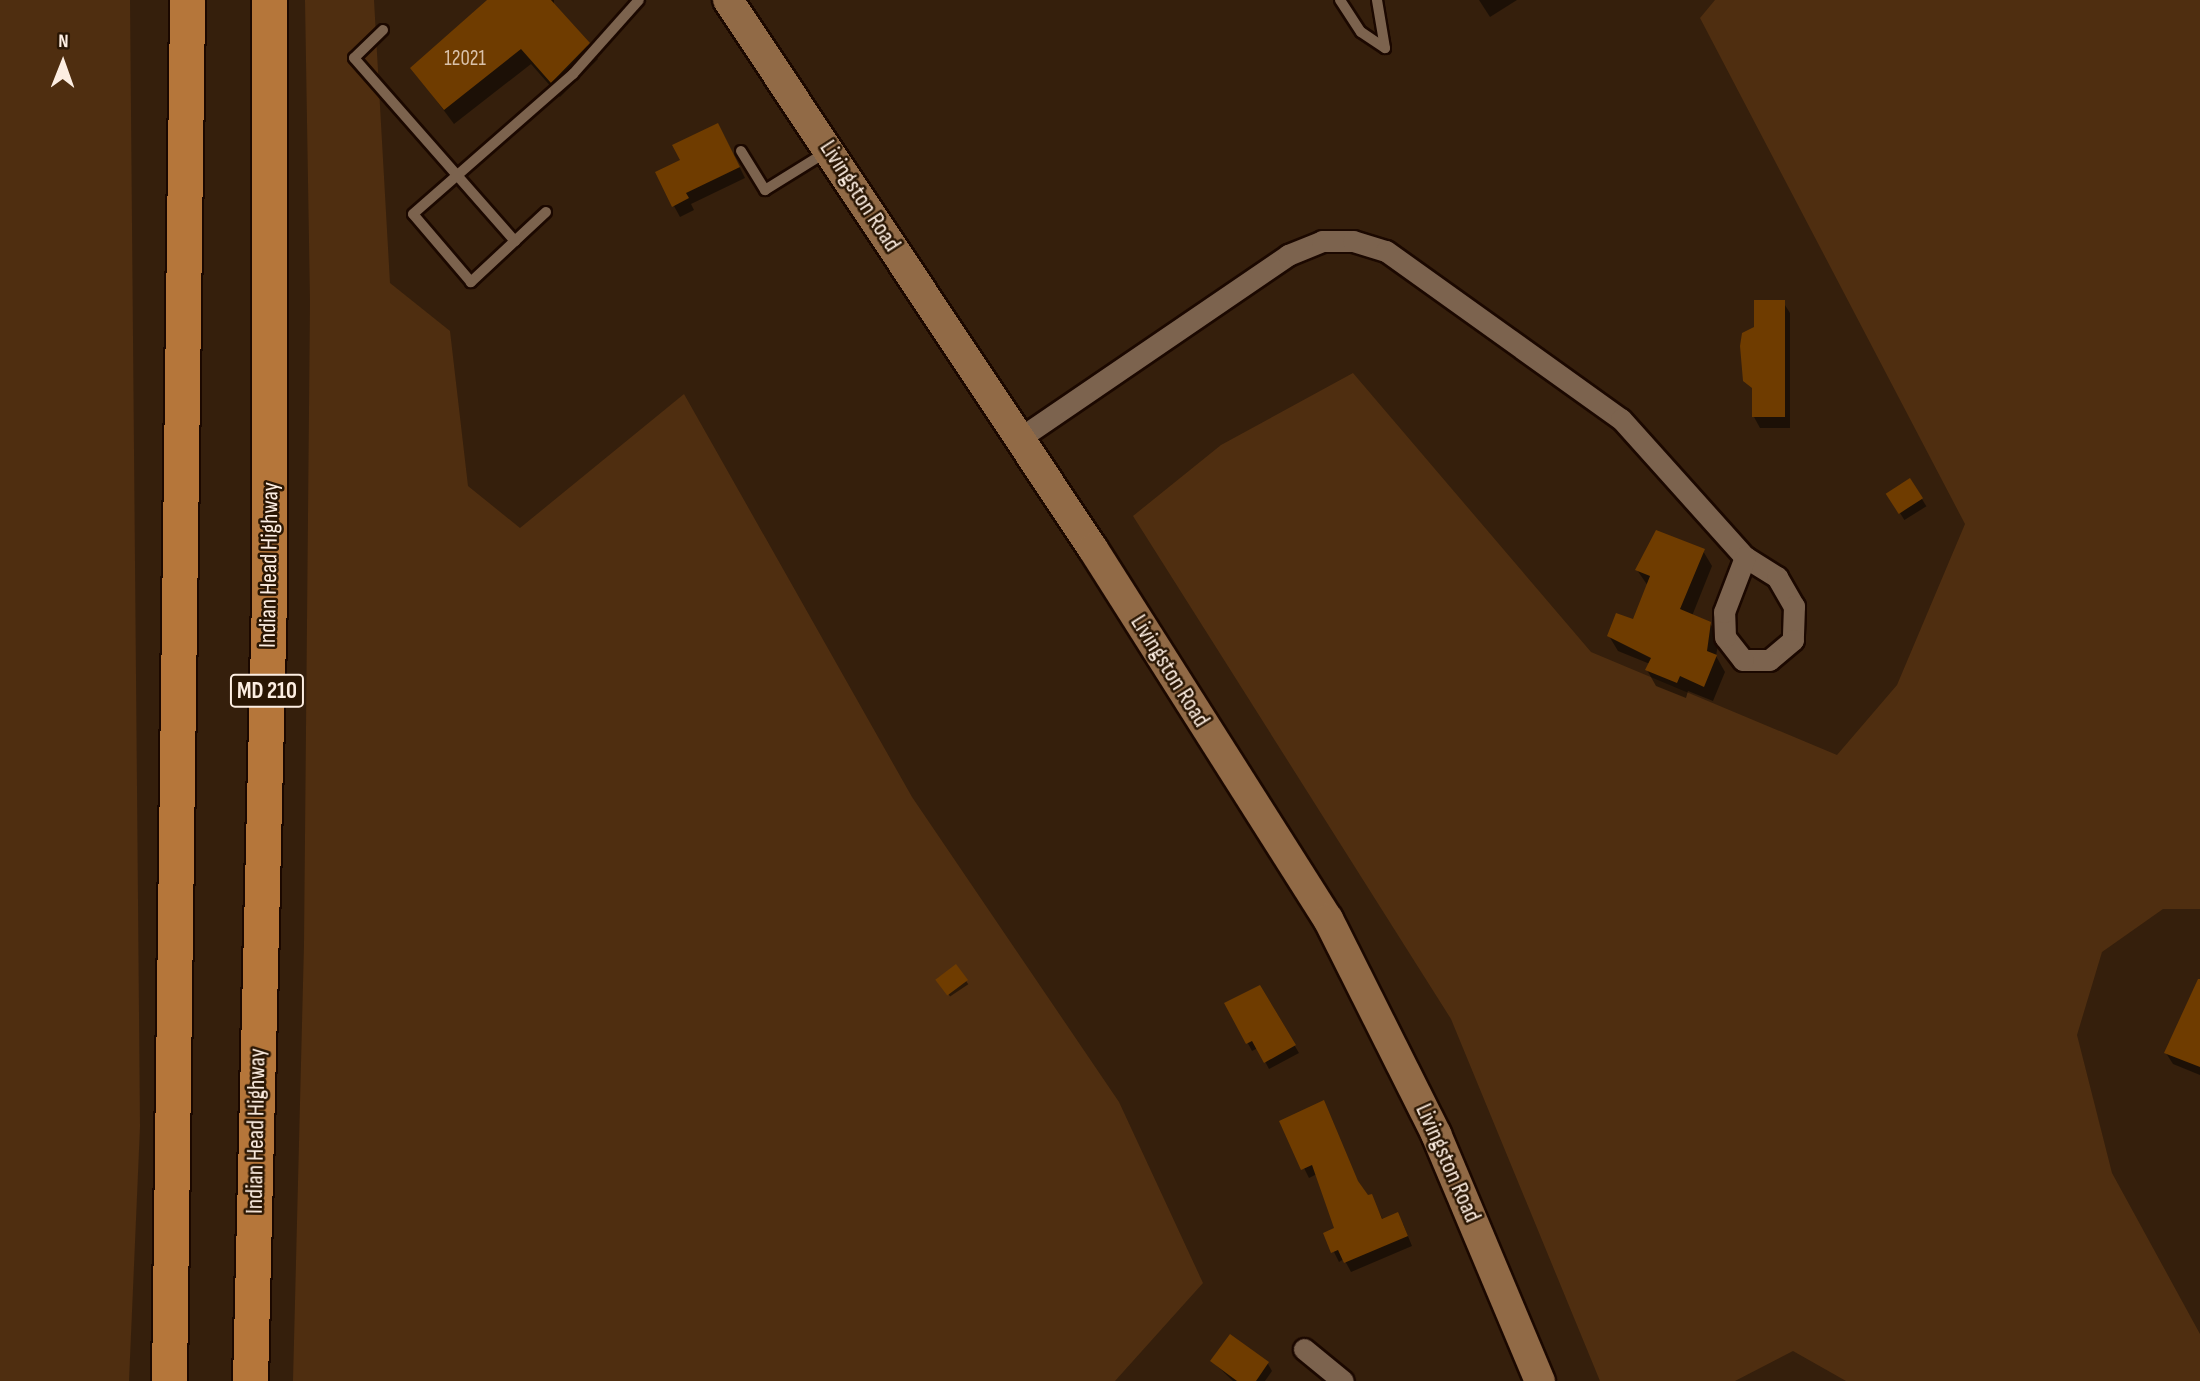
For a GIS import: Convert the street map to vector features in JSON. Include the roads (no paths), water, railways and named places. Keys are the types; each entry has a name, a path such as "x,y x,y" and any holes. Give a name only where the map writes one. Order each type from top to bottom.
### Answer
{"highway":[{"path":"169,1381 187,0"},
{"name":"Indian Head Highway","path":"250,1381 269,599 269,0"}],"main road":[{"name":"Livingston Road","path":"728,0 831,150 1020,438 1328,919 1436,1134 1540,1381"}],"street":[{"path":"1020,438 1288,255 1322,240 1353,241 1386,251 1621,419 1745,557 1777,576 1794,606 1793,640 1769,660 1742,660 1725,637 1724,612 1745,557"},
{"path":"1304,1349 1343,1381"}],"lane":[{"path":"545,212 471,282 413,214 573,74 639,0"},
{"path":"1340,0 1361,32 1385,48 1377,0"},
{"path":"383,30 354,58 516,240"},
{"path":"741,151 765,190 831,150"}]}
